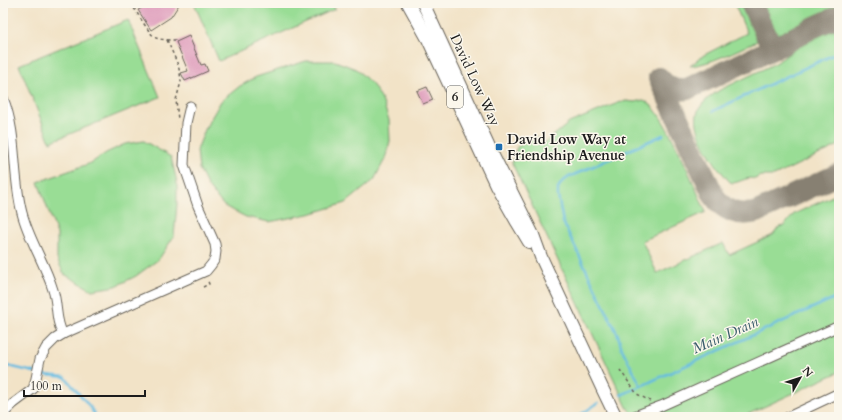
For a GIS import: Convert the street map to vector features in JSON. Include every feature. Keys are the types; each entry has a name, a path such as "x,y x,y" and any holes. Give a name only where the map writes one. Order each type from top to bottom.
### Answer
{"main road":[{"name":"David Low Way","path":"408,3 428,39 501,183 527,239 541,257 602,390 616,417"},
{"name":"David Low Way","path":"423,3 451,64 501,183"}],"street":[{"path":"3,98 12,129 22,212 28,231 54,290 59,327 63,334"},
{"path":"3,414 13,404 33,389 40,359 46,348 55,339 63,334 206,271 212,265 215,259 215,244 198,206 184,165 186,123 190,106"},
{"path":"632,417 661,406 839,326"},
{"path":"788,417 839,393"}],"path":[{"path":"131,3 150,32 155,37 166,40 176,40"},
{"path":"203,287 209,284 207,280 209,276"},
{"path":"620,370 637,394 661,406"}],"green space":[{"path":"194,3 333,3 335,9 219,61"},
{"path":"734,3 746,3 760,35 760,39 715,60 690,66 704,55 747,33"},
{"path":"756,3 839,3 839,10 800,28 772,35"},
{"path":"128,20 160,97 50,142 19,65"},
{"path":"839,21 839,145 774,176 760,176 755,179 750,178 733,183 730,182 718,168 701,139 697,119 698,111 702,105 720,90 776,63 815,33"},
{"path":"306,61 335,61 356,69 372,84 382,100 389,120 390,141 385,159 374,180 346,203 309,214 269,222 246,217 224,206 208,187 199,169 197,150 206,127 221,101 240,86 256,77"},
{"path":"643,100 651,105 660,116 669,132 706,212 642,241 657,273 723,243 729,255 773,235 779,227 784,226 794,214 839,193 839,372 742,417 634,417 627,407 512,163 517,147 537,137 542,145 569,123 618,103"},
{"path":"144,141 171,157 177,182 177,204 174,236 159,259 136,276 116,286 92,290 64,274 57,259 57,234 38,182 91,163 106,153 125,144"}],"building":[{"path":"139,3 180,3 171,17 151,30 138,10 142,8"},
{"path":"189,36 201,65 205,64 208,71 185,81 181,73 188,71 176,42"},
{"path":"427,87 433,100 423,104 417,91"}],"waterway":[{"path":"713,111 839,52"},
{"path":"641,386 622,349 618,335 563,222 558,188 562,182 569,177 663,135"},
{"name":"Main Drain","path":"621,395 839,296"},
{"name":"Main Drain","path":"3,368 8,366 47,375 65,377 90,407 96,417"},
{"name":"Main Drain","path":"577,417 598,403"}],"taxiway":[{"path":"751,3 769,41 773,45 781,45"},
{"path":"659,78 672,88 679,90 687,89 839,16"},
{"path":"659,78 714,196 722,206 732,212 744,214 757,212 839,174"}],"place":[{"name":"David Low Way at Friendship Avenue","path":"499,147"}]}
